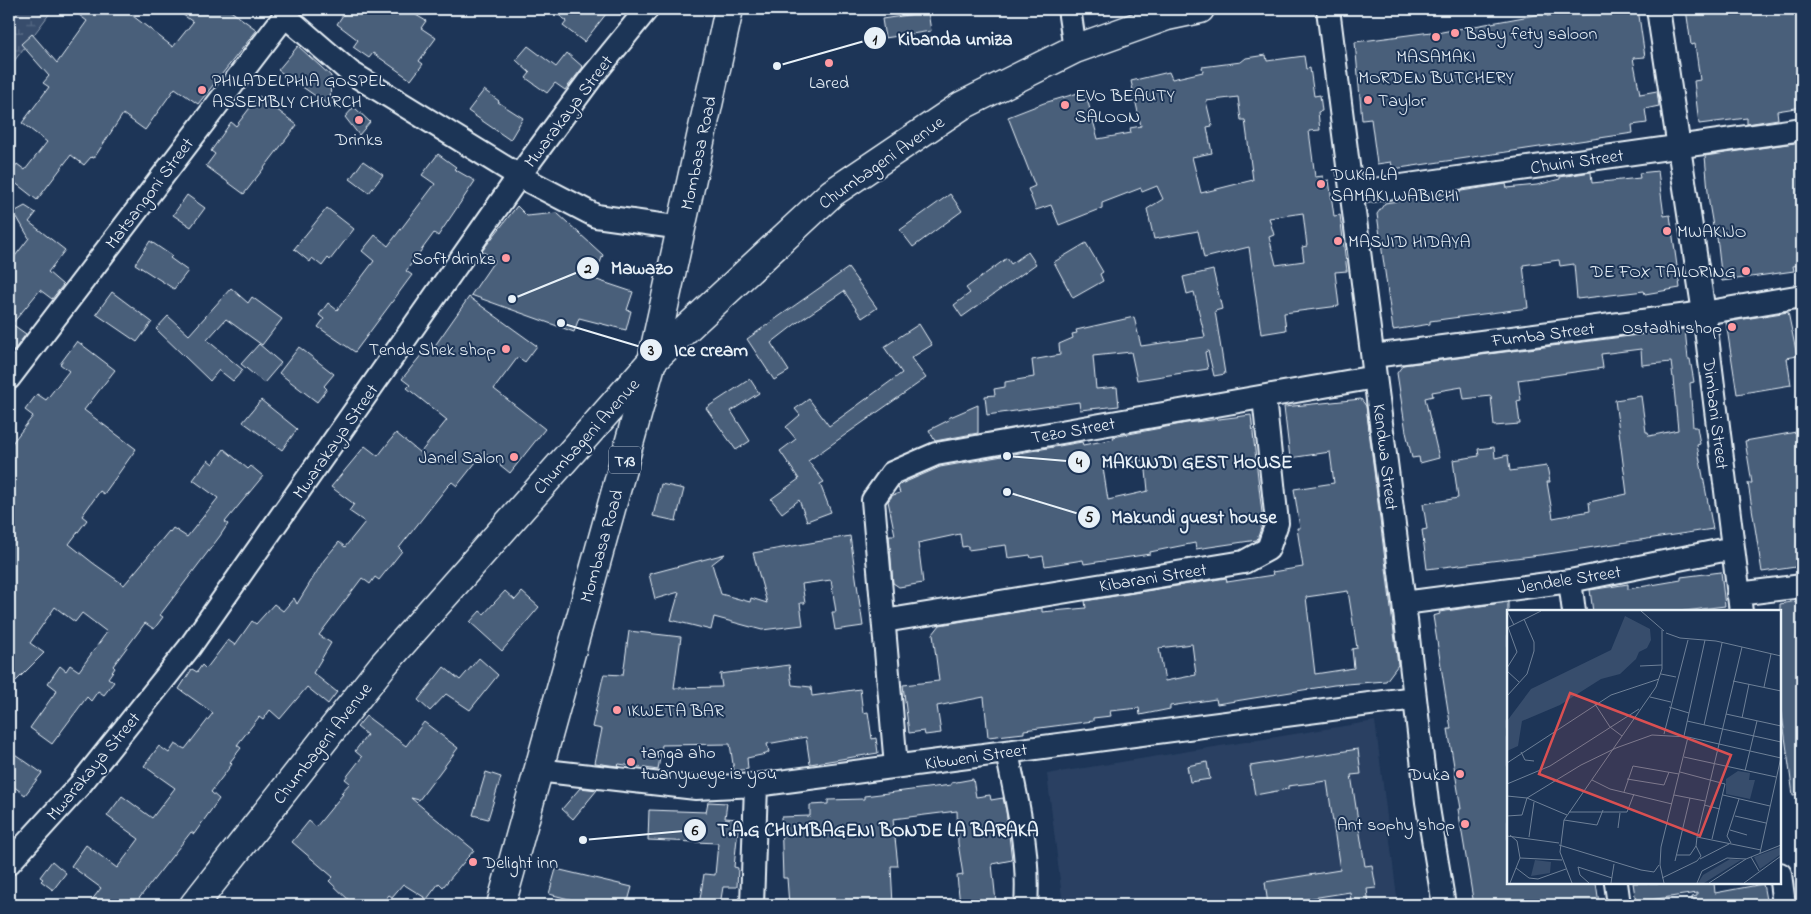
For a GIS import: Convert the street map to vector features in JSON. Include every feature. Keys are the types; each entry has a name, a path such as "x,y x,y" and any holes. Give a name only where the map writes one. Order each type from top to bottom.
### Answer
{"main road":[{"name":"Mombasa Road","path":"501,905 652,361 729,9"},
{"name":"Chumbageni Avenue","path":"194,905 383,664 652,361 832,193 960,106 1076,49 1167,16 1200,9"}],"street":[{"name":"Mwarakaya Street","path":"9,863 79,786 189,648 590,78 647,9"},
{"path":"1069,9 1076,49"},
{"name":"Kendwa Street","path":"1328,9 1404,603 1427,802 1444,905"},
{"name":"Dimbani Street","path":"1658,9 1704,314 1740,603"},
{"path":"287,12 350,72 520,176 596,216 682,228"},
{"name":"Matsangoni Street","path":"9,378 287,12"},
{"name":"Chuini Street","path":"1352,193 1802,129"},
{"name":"Fumba Street","path":"1374,367 1704,314 1802,296"},
{"name":"Tezo Street","path":"896,766 873,500 892,472 936,454 1264,397 1374,367"},
{"name":"Kibarani Street","path":"884,621 1244,562 1268,549 1277,523 1264,397"},
{"name":"Jendele Street","path":"1404,603 1570,580 1733,548"},
{"path":"1570,580 1574,610"},
{"path":"1740,603 1802,586"},
{"name":"Kibweni Street","path":"537,770 696,788 756,785 1415,698"},
{"path":"1007,752 1022,827 1028,879 1026,905"},
{"path":"752,905 756,785"},
{"path":"1781,882 1784,905"},
{"path":"1616,884 1620,905"}],"shaded area":[{"path":"1375,721 1398,905 1063,905 1047,774"}],"green space":[{"path":"9,9 53,9 9,68"}],"building":[{"path":"71,9 124,9 173,47 193,22 175,9 228,9 257,30 198,104 175,88 145,130 123,114 94,158 91,157 84,165 71,155 37,200 9,178 17,164 25,170 47,142 22,123 49,87 43,83 49,76 21,44 32,34 57,63 87,21"},
{"path":"347,9 421,9 416,15 426,21 421,28 436,38 419,61 423,64 411,80 373,53 369,58 353,47 358,40 337,24"},
{"path":"550,9 610,9 584,42 563,26 567,21"},
{"path":"1638,9 1645,57 1633,58 1640,94 1657,91 1659,106 1645,109 1647,123 1632,125 1633,133 1393,169 1391,162 1377,164 1371,119 1362,120 1355,42 1431,32 1431,34 1546,13 1547,16 1581,11 1581,15"},
{"path":"1686,9 1796,9 1802,44 1802,107 1777,111 1778,119 1747,124 1747,118 1699,124 1694,81 1700,80 1695,44 1691,45"},
{"path":"928,12 931,31 885,38 882,19"},
{"path":"298,46 331,76 330,106 278,70"},
{"path":"528,46 556,67 567,53 583,67 565,90 555,83 547,93 526,78 530,73 516,60"},
{"path":"1266,55 1267,61 1304,56 1306,69 1310,68 1314,96 1320,95 1322,111 1318,112 1320,130 1309,131 1315,177 1323,176 1323,181 1329,180 1334,216 1340,215 1347,271 1335,272 1339,306 1284,313 1286,330 1261,334 1249,247 1204,258 1198,231 1154,239 1147,209 1163,199 1157,186 1142,192 1141,188 1102,203 1102,208 1059,225 1051,205 1036,210 1028,189 1035,186 1008,117 1044,103 1085,91 1098,139 1131,133 1130,128 1141,126 1131,81 1169,72 1172,79 1203,72 1202,67 1241,62 1246,58","holes":["1238,97 1241,120 1245,120 1253,180 1201,193 1192,157 1212,153 1207,127 1212,126 1206,101","1303,213 1307,246 1302,247 1304,261 1276,265 1269,237 1274,235 1269,218"]},
{"path":"484,90 498,102 523,118 510,140 468,111"},
{"path":"259,96 297,125 244,194 206,166 215,154 211,151 231,122 236,126"},
{"path":"354,107 370,122 359,135 345,117"},
{"path":"1802,142 1802,265 1793,266 1794,271 1722,281 1717,237 1715,238 1709,203 1705,156"},
{"path":"438,154 456,167 454,169 475,181 438,236 434,233 406,271 412,275 355,352 318,327 324,319 319,315 328,303 337,310 374,261 362,251 375,235 388,246 435,184 422,175"},
{"path":"363,161 383,175 369,193 350,179"},
{"path":"1658,171 1664,216 1670,215 1680,288 1645,294 1644,291 1577,299 1574,264 1560,266 1559,260 1523,265 1528,308 1430,321 1430,324 1393,330 1377,214 1385,203 1506,184 1507,188 1537,185 1560,179 1560,177 1591,172 1592,183 1640,178 1639,173"},
{"path":"950,194 962,211 913,247 900,230"},
{"path":"187,195 205,208 191,227 173,215"},
{"path":"25,206 36,213 29,222 65,250 48,272 63,285 52,299 40,290 12,324 26,334 9,357 9,264 29,238 14,212"},
{"path":"517,206 527,216 557,213 603,255 594,279 633,292 627,310 631,311 626,330 579,318 574,332 471,295 495,260 482,251"},
{"path":"327,208 354,229 330,260 328,258 322,266 312,258 310,262 294,249"},
{"path":"150,241 172,256 170,258 188,271 174,289 135,264"},
{"path":"1086,243 1103,272 1100,274 1103,281 1073,298 1054,262"},
{"path":"1028,252 1036,264 962,317 954,305 970,293 966,288 1007,258 1011,264"},
{"path":"848,268 877,308 862,318 844,291 798,322 771,343 789,371 774,380 747,339"},
{"path":"1213,270 1222,309 1215,311 1225,374 1214,376 1208,351 1205,352 1208,369 1137,380 1131,352 1093,356 1096,389 1117,387 1119,406 1080,410 1079,402 987,415 985,396 995,395 994,389 1005,387 1005,382 1034,377 1032,360 1060,355 1059,344 1073,338 1072,334 1077,333 1076,330 1134,317 1141,346 1205,337 1194,292 1187,294 1183,277"},
{"path":"231,288 248,303 252,297 282,319 262,345 226,319 207,340 243,370 233,381 219,370 210,381 156,329 168,316 189,335"},
{"path":"112,292 152,322 137,342 96,314"},
{"path":"469,297 537,346 525,362 518,357 494,389 545,429 510,473 484,452 457,486 452,482 447,487 399,548 402,551 379,580 375,577 370,584 362,578 319,635 331,643 313,673 337,692 328,704 307,687 280,719 270,710 263,720 259,717 237,745 241,748 230,762 232,764 211,792 219,799 194,834 191,832 137,901 135,900 131,905 88,905 101,888 71,866 86,845 117,868 139,839 107,816 122,796 152,818 175,788 144,766 159,746 169,753 175,744 185,749 213,713 179,689 192,669 197,672 202,665 206,669 228,640 235,645 252,621 256,624 274,604 283,611 294,598 297,604 324,560 339,542 345,547 365,522 349,511 354,504 331,487 365,446 378,456 396,433 420,453 447,420 407,388 410,385 402,379 430,344 434,347"},
{"path":"1788,312 1797,356 1787,358 1791,385 1737,394 1726,322"},
{"path":"919,324 932,345 911,358 926,378 808,461 824,482 820,484 831,512 807,521 799,500 782,513 771,499 799,479 780,451 796,439 786,427 800,415 795,409 809,399 829,426 902,373 884,347"},
{"path":"1685,329 1688,359 1690,359 1694,382 1690,383 1693,427 1697,427 1700,444 1697,445 1713,529 1548,554 1427,569 1422,530 1427,529 1423,504 1458,498 1453,460 1479,456 1478,449 1494,447 1495,458 1508,455 1510,471 1547,466 1550,482 1547,482 1553,518 1590,511 1589,502 1627,494 1615,400 1641,396 1646,432 1648,432 1649,436 1678,430 1673,378 1671,362 1642,365 1641,349 1601,354 1603,368 1518,380 1521,400 1517,401 1520,424 1494,426 1491,396 1464,399 1462,387 1432,392 1433,396 1425,398 1439,458 1420,463 1419,457 1412,458 1406,432 1397,373 1403,365"},
{"path":"77,341 115,370 84,410 136,449 104,494 100,491 82,516 87,520 69,544 93,563 124,585 169,531 173,528 187,537 218,498 193,480 208,460 213,464 224,449 248,469 251,466 263,476 225,522 228,524 160,615 163,617 154,629 145,623 113,666 115,668 108,678 114,682 104,695 98,691 91,701 87,697 52,744 30,728 57,690 48,683 60,666 66,671 70,665 79,671 107,632 82,613 75,622 55,607 30,643 44,653 9,688 9,447 33,416 25,410 37,394 46,400 69,371 60,364"},
{"path":"259,344 281,363 264,383 241,364"},
{"path":"299,347 334,374 324,386 327,389 317,402 279,373"},
{"path":"750,379 759,393 731,411 750,441 736,450 706,408"},
{"path":"1361,399 1366,406 1398,665 1386,681 1334,685 1217,704 1216,699 1170,706 1170,709 1140,715 1139,708 1110,711 1111,716 1093,718 1093,721 988,737 984,697 937,706 941,733 925,735 924,731 909,733 903,685 939,681 933,634 940,625 1042,608 1042,612 1086,608 1085,601 1226,578 1227,582 1273,575 1272,572 1303,567 1294,489 1334,483 1330,452 1290,458 1284,407","holes":["1348,591 1357,648 1352,649 1354,668 1315,674 1306,597","1192,644 1196,675 1165,681 1159,648"]},
{"path":"261,400 297,429 282,450 243,422"},
{"path":"978,405 978,433 935,441 929,430 949,420 948,418"},
{"path":"1251,415 1263,522 1257,540 1196,549 1195,543 1150,552 1150,554 1084,564 1083,560 1045,566 1043,556 1031,558 1030,555 1008,558 1006,545 968,550 968,546 962,547 960,534 918,543 923,583 899,587 893,583 889,535 895,535 888,501 893,495 900,493 898,487 901,484 940,467 1082,442 1083,445 1114,439 1113,437 1187,423","holes":["1145,460 1148,491 1108,500 1103,468"]},
{"path":"1802,431 1802,566 1762,572 1748,483 1752,483 1745,441"},
{"path":"661,484 684,489 676,521 653,516"},
{"path":"850,536 863,626 835,630 832,612 836,612 831,580 802,584 805,603 800,603 803,625 762,630 714,617 711,630 671,620 679,592 655,599 649,574 725,554 712,564 721,594 750,602 751,598 767,603 753,553"},
{"path":"1721,572 1725,606 1693,610 1593,610 1590,590 1628,584 1628,589 1681,580 1681,577"},
{"path":"505,591 515,600 522,592 539,607 502,651 470,622 480,611 484,614"},
{"path":"1802,600 1802,794 1793,795 1781,707 1780,604"},
{"path":"1508,602 1507,884 1596,884 1599,903 1584,905 1474,905 1458,809 1461,809 1448,729 1451,729 1433,616 1440,614 1439,612"},
{"path":"629,631 681,637 674,688 722,687 720,674 789,665 792,685 811,687 812,696 860,689 863,713 868,712 872,739 876,738 878,753 810,764 806,737 767,744 769,752 747,758 748,769 734,771 730,744 662,745 658,770 619,764 617,766 595,763 602,729 592,727 603,677 604,674 623,675"},
{"path":"479,658 498,675 470,710 446,694 430,711 418,700 444,667 460,680"},
{"path":"366,716 406,746 424,722 458,748 419,800 411,798 474,850 443,887 439,883 427,899 403,884 392,897 389,895 381,905 377,905 370,900 365,905 354,905 329,881 333,877 292,842 309,821 316,827 350,783 345,779 362,757 355,751 367,735 357,727"},
{"path":"1358,749 1361,774 1351,775 1365,866 1372,865 1376,888 1367,889 1369,905 1351,905 1350,892 1268,905 1265,882 1340,870 1327,781 1288,786 1288,789 1255,795 1250,766"},
{"path":"9,750 42,773 25,795 9,783"},
{"path":"1207,762 1210,779 1190,782 1187,766"},
{"path":"486,772 501,777 488,819 473,815"},
{"path":"973,779 976,797 990,795 991,800 1003,798 1006,811 1012,860 992,864 996,902 960,905 957,876 963,875 958,843 957,811 893,819 898,866 891,866 893,905 789,905 787,878 783,878 781,817 810,816 810,805 828,804 828,800 864,799 864,796 951,785 951,783"},
{"path":"580,788 597,790 573,819 562,809"},
{"path":"708,802 727,803 725,818 739,819 734,867 738,868 737,887 723,887 720,905 699,905 704,874 715,875 718,843 648,840 649,810 706,812"},
{"path":"52,861 66,873 53,890 41,881 43,879 40,877"},
{"path":"556,869 632,887 627,905 593,905 549,894"},
{"path":"1633,884 1714,884 1715,893 1763,884 1767,905 1692,905 1692,897 1697,896 1697,893 1636,902"}],"place":[{"name":"Baby fety saloon","path":"1455,33"},
{"name":"MASAMAKI MORDEN BUTCHERY","path":"1436,37"},
{"name":"Lared","path":"829,63"},
{"name":"Kibanda umiza","path":"777,66"},
{"name":"PHILADELPHIA GOSPEL ASSEMBLY CHURCH","path":"202,90"},
{"name":"Taylor","path":"1368,100"},
{"name":"EVO BEAUTY SALOON","path":"1065,105"},
{"name":"Drinks","path":"359,120"},
{"name":"DUKA LA SAMAKI WABICHI","path":"1321,184"},
{"name":"MWAKIJO","path":"1667,231"},
{"name":"MASJID HIDAYA","path":"1338,241"},
{"name":"Soft drinks","path":"506,258"},
{"name":"DE FOX TAILORING","path":"1746,271"},
{"name":"Mawazo","path":"512,299"},
{"name":"Ice cream","path":"561,323"},
{"name":"Ostadhi shop","path":"1732,327"},
{"name":"Tende Shek shop","path":"506,349"},
{"name":"MAKUNDI GEST HOUSE","path":"1007,456"},
{"name":"Janel Salon","path":"514,457"},
{"name":"Makundi guest house","path":"1007,492"},
{"name":"IKWETA BAR","path":"617,710"},
{"name":"tanga aho twanyweye is you","path":"631,762"},
{"name":"Duka","path":"1460,774"},
{"name":"Ant sophy shop","path":"1465,824"},
{"name":"T.A.G CHUMBAGENI BONDE LA BARAKA","path":"583,840"},
{"name":"Delight inn","path":"473,862"}]}
